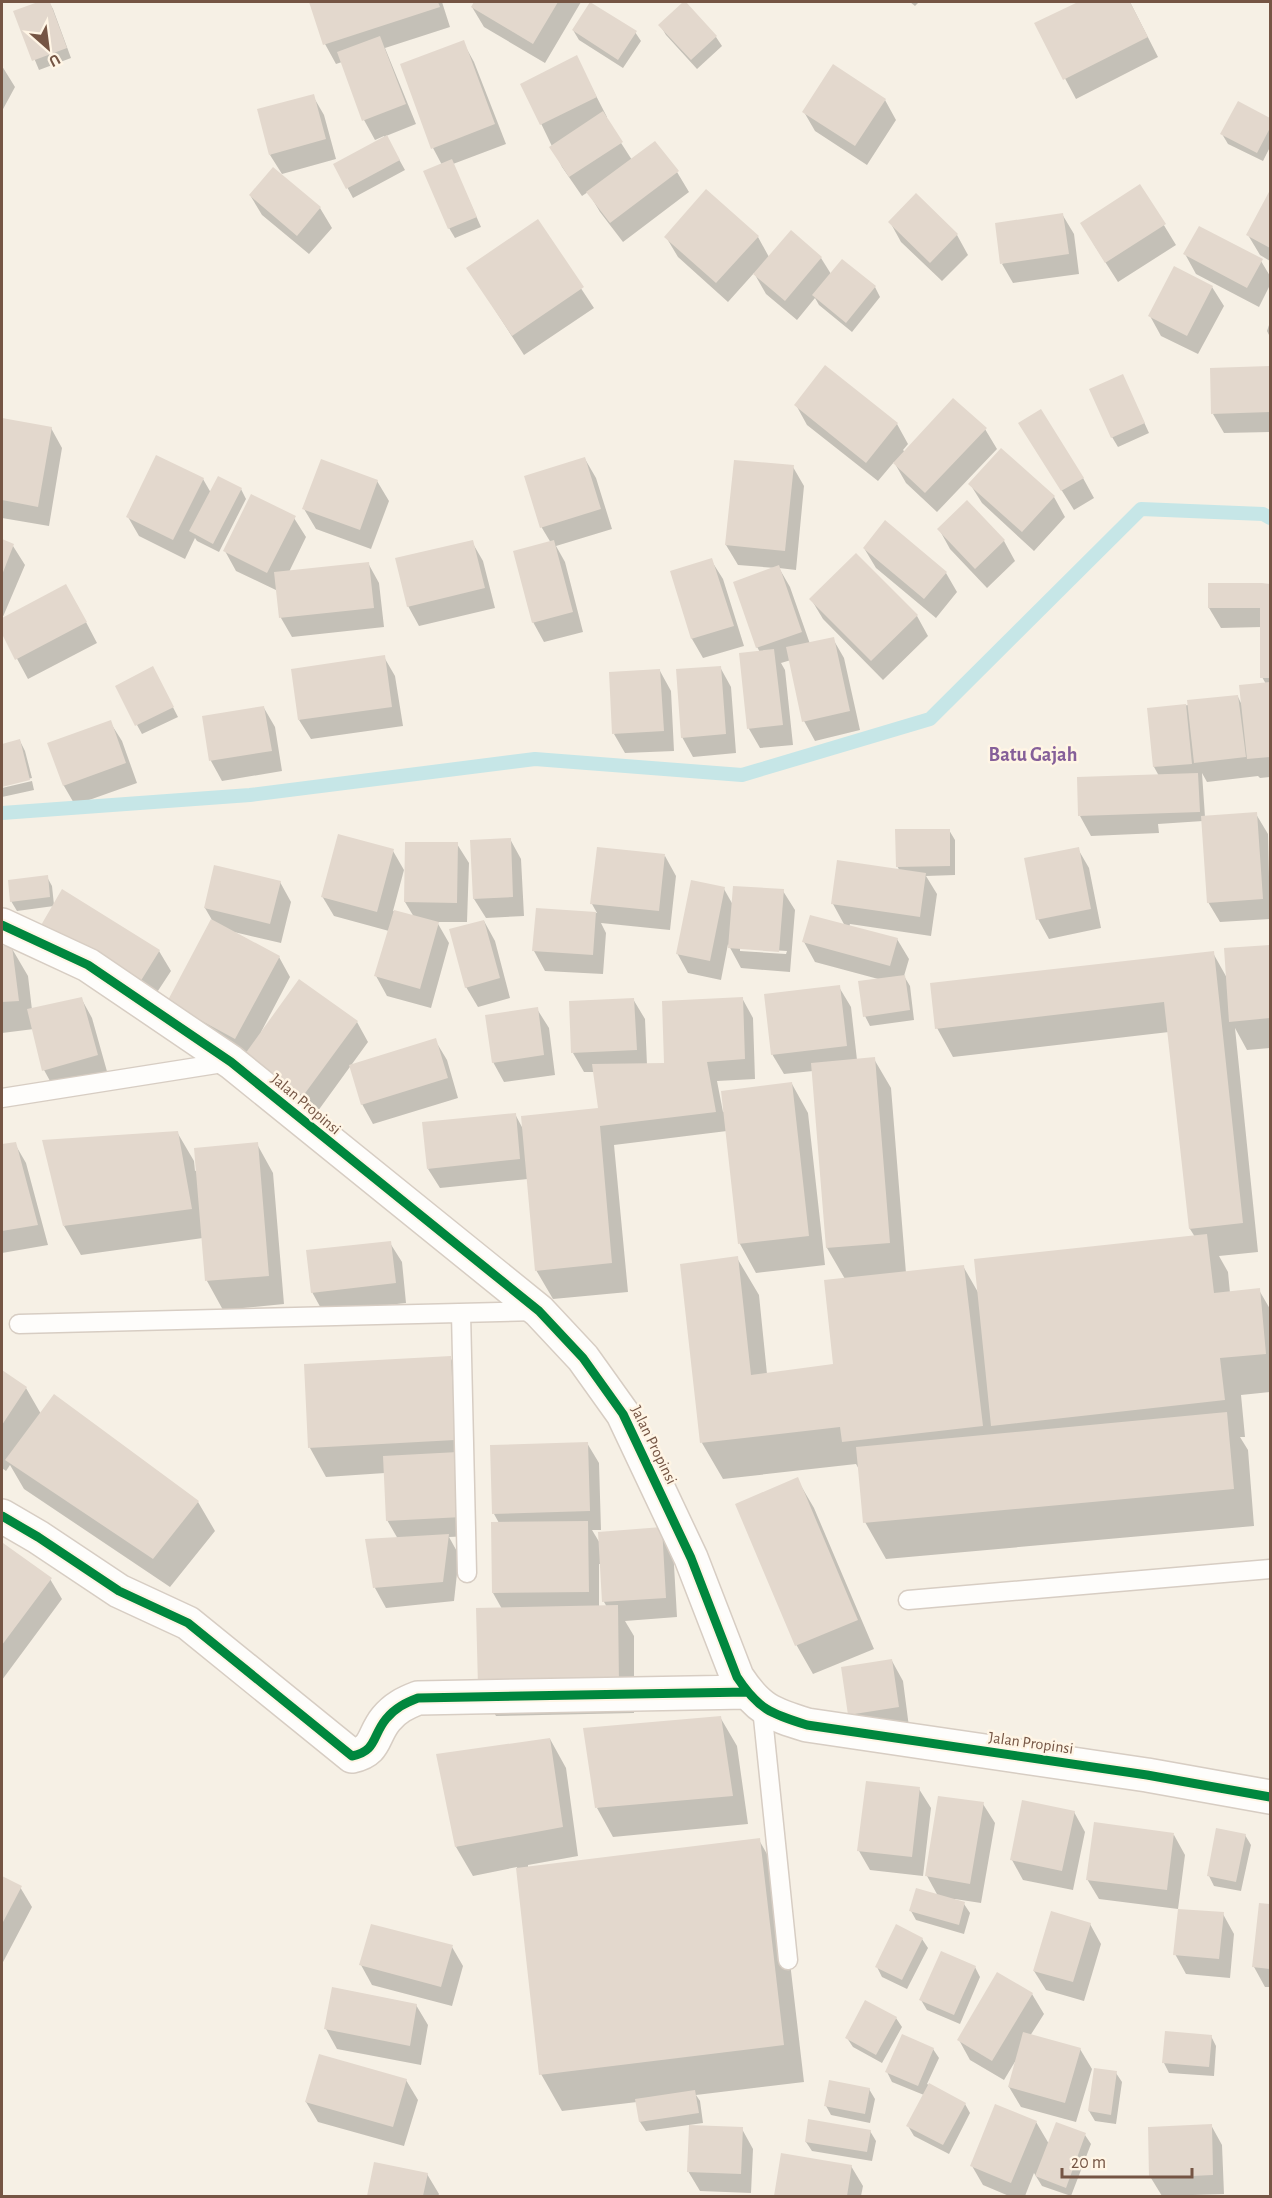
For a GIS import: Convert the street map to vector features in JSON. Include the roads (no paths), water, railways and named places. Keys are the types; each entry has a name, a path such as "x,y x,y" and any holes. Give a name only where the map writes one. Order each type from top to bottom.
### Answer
{"street":[{"name":"Jalan Propinsi","path":"2,925 88,965 231,1062 538,1311 583,1358 623,1414 691,1558 737,1677 754,1700 783,1718 807,1725 1147,1775 1270,1797"},
{"path":"2,1516 119,1591 188,1623 352,1756 364,1753 373,1744 385,1720 400,1706 418,1698 754,1700"}],"lane":[{"path":"2,1098 231,1062"},
{"path":"19,1324 538,1311"},
{"path":"461,1313 467,1573"},
{"path":"908,1600 1270,1569"},
{"path":"754,1700 788,1960"}],"waterway":[{"path":"2,813 250,795 535,759 742,775 930,719 1141,509 1263,514 1270,518"}],"district":[{"name":"Batu Gajah","path":"1033,755"}]}
